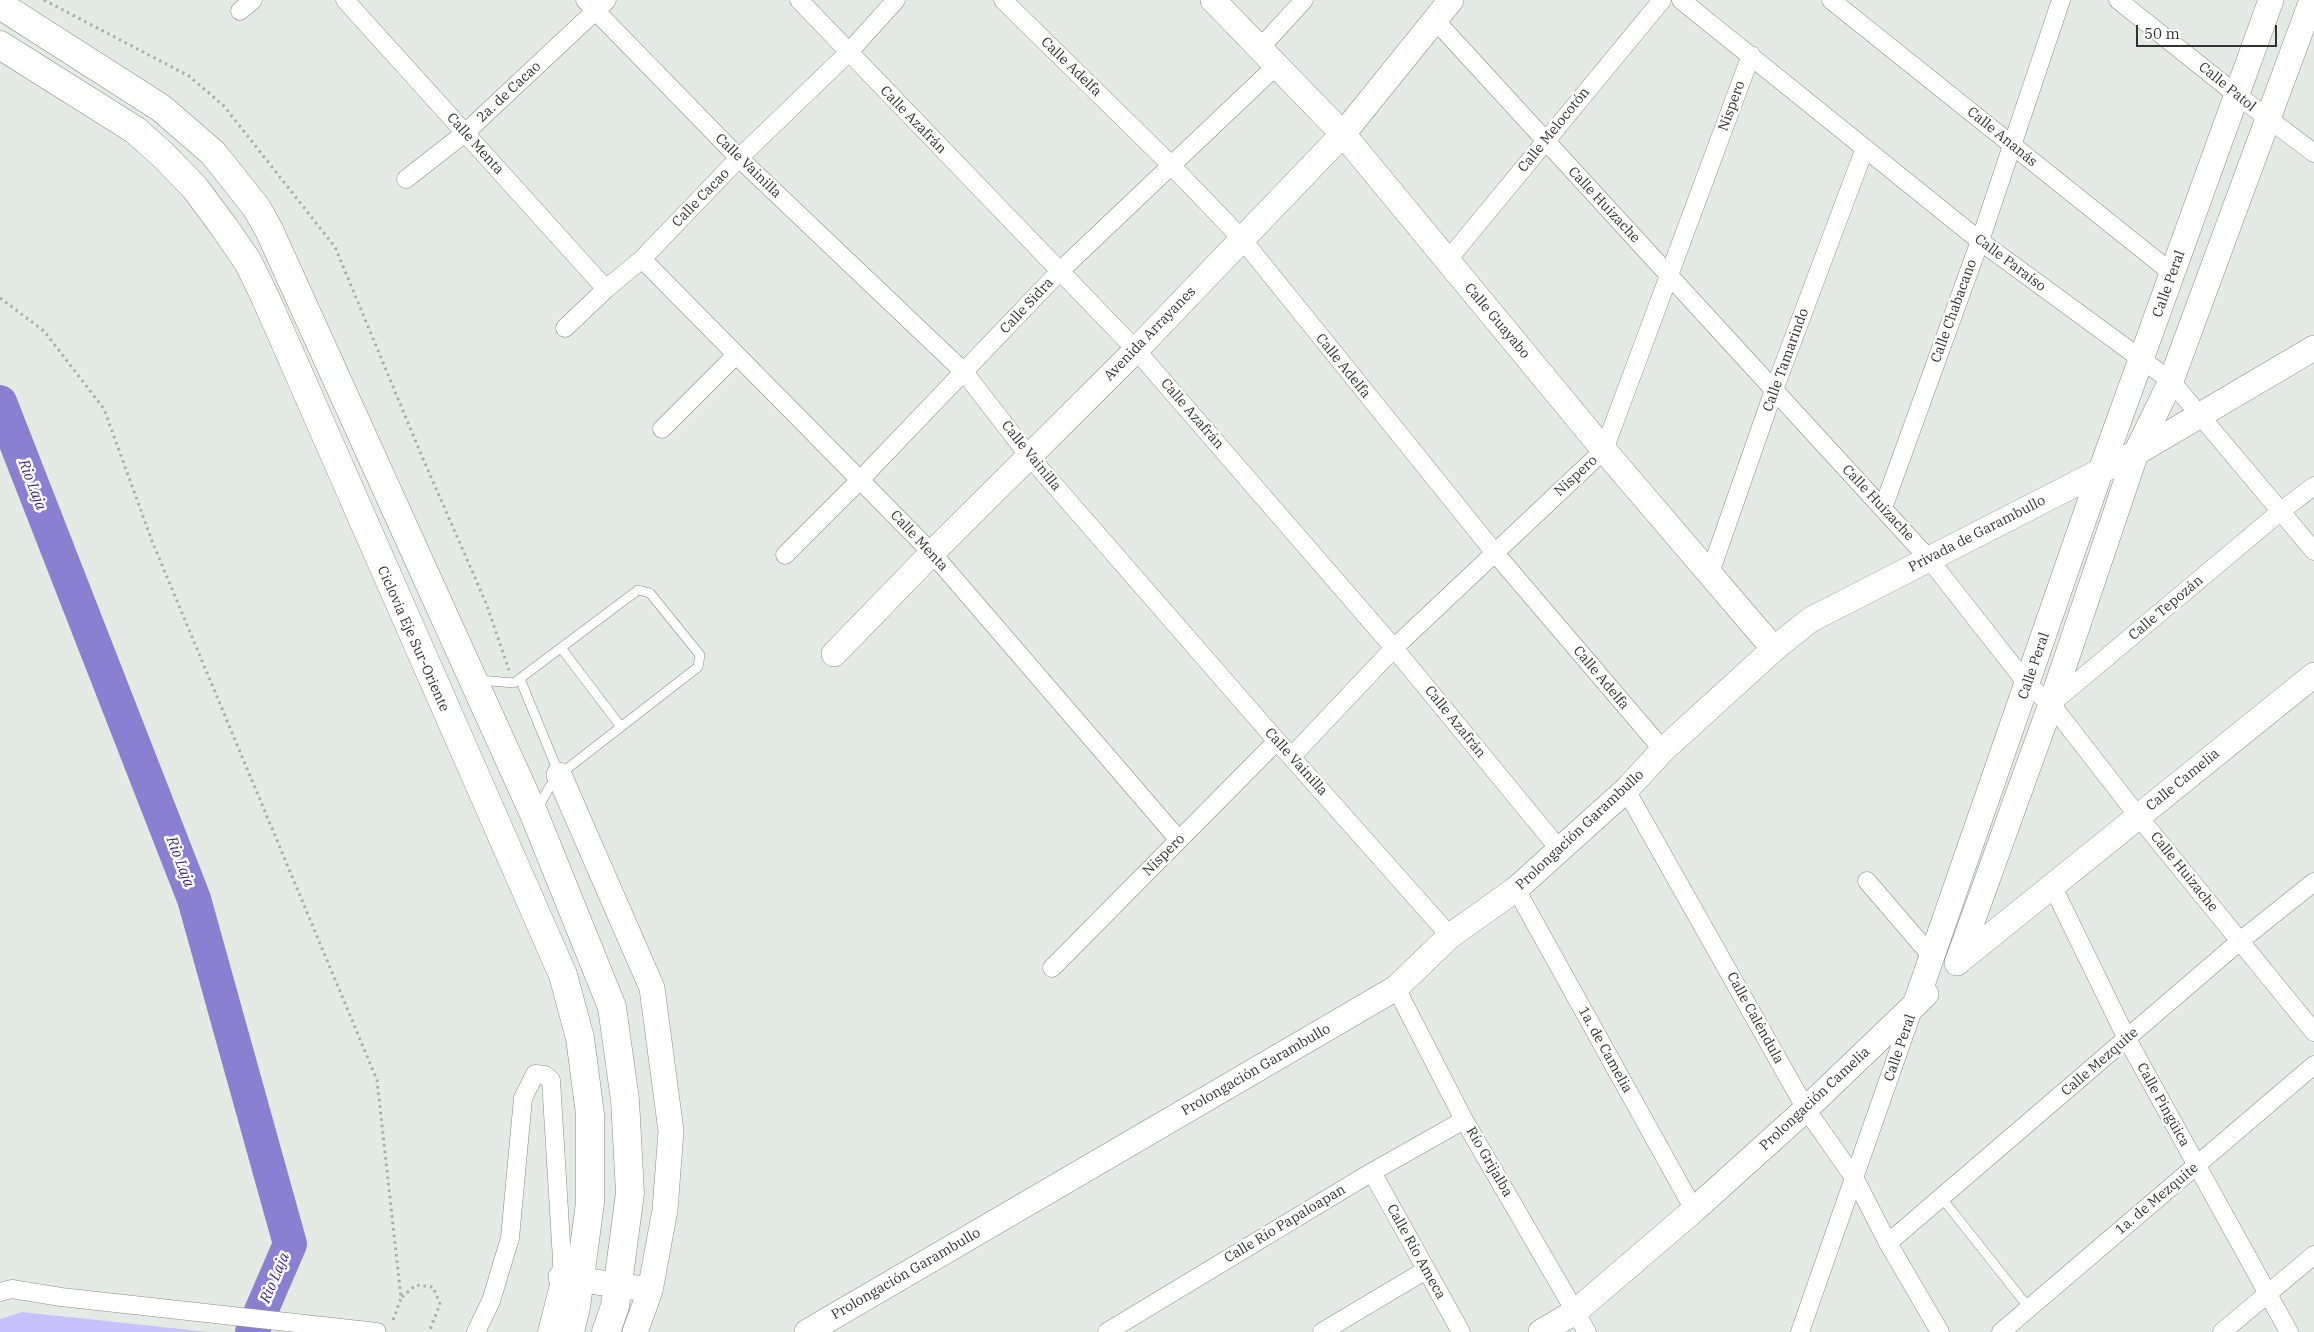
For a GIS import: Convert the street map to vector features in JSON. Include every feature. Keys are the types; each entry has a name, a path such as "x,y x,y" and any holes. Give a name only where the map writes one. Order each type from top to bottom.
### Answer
{"main road":[{"name":"Calle Guayabo","path":"1213,0 1343,134 1604,450 1774,649"},
{"name":"Avenida Arrayanes","path":"834,654 932,553 1136,350 1343,134 1451,0"},
{"name":"Calle Peral","path":"1945,960 2028,685 2101,470 2271,0"},
{"name":"Calle Peral","path":"1915,1005 1945,960 2051,704 2136,452 2171,382 2312,0"},
{"path":"0,5 161,108 212,153 256,207 269,230 534,814 612,1006 624,1100 630,1192 615,1306 606,1332"},
{"path":"0,46 135,130 163,155 195,188 224,228 248,262 266,299 563,975 580,1038 590,1114 590,1203 570,1278 570,1332"},
{"name":"Privada de Garambullo","path":"1663,750 1774,649 1810,620 2136,452 2314,348"},
{"name":"Calle Camelia","path":"2052,885 2314,675"},
{"name":"Prolongación Garambullo","path":"815,1330 1396,988 1450,936 1516,889 1560,850 1626,790 1663,750"},
{"path":"559,775 652,988 671,1131 665,1210 650,1290 635,1332"},
{"path":"1945,960 2052,885"},
{"name":"Prolongación Camelia","path":"1541,1332 1581,1322 1694,1210 1806,1109 1915,1005"},
{"path":"570,1278 650,1290"}],"street":[{"name":"Calle Menta","path":"345,0 606,289"},
{"name":"Calle Azafrán","path":"799,0 1136,350 1394,648 1560,850"},
{"name":"Calle Cacao","path":"564,328 642,259 739,158 848,53 896,0"},
{"name":"Calle Adelfa","path":"1003,0 1170,164 1242,240 1495,553 1663,750"},
{"name":"Calle Sidra","path":"786,555 1061,270 1170,164 1268,57 1304,0"},
{"name":"Calle Melocotón","path":"1447,261 1662,0"},
{"name":"Calle Paraíso","path":"1681,0 1980,241 2171,382 2314,551"},
{"name":"Calle Ananás","path":"1831,0 2172,274"},
{"name":"Calle Chabacano","path":"1883,508 1980,241 2061,0"},
{"name":"Calle Patol","path":"2118,0 2268,120 2314,153"},
{"name":"2a. de Cacao","path":"406,179 465,133 595,4"},
{"name":"Calle Vainilla","path":"595,4 739,158 964,372 1029,456 1450,936"},
{"name":"Calle Huizache","path":"1435,20 1929,559 2028,685 2051,704 2138,816 2314,1032"},
{"name":"Nispero","path":"1292,756 1394,648 1604,450 1670,276 1750,55"},
{"name":"Calle Tamarindo","path":"1710,573 1774,390 1865,148"},
{"name":"Calle Menta","path":"642,259 932,553 1179,840"},
{"path":"662,428 736,355"},
{"name":"Calle Tepozán","path":"2051,704 2281,511 2314,486"},
{"name":"Nispero","path":"1052,968 1277,741"},
{"name":"Calle Caléndula","path":"1626,790 1806,1109 1855,1179 1888,1243 1940,1332"},
{"path":"1867,881 1945,960"},
{"name":"Calle Mezquite","path":"1888,1243 2240,942 2314,882"},
{"name":"Calle Pingüica","path":"2052,885 2127,1039 2266,1294 2289,1332"},
{"name":"1a. de Camelia","path":"1516,889 1694,1210"},
{"name":"Río Grijalba","path":"1396,988 1464,1120 1581,1322"},
{"name":"Calle Peral","path":"1800,1332 1915,1005"},
{"name":"1a. de Mezquite","path":"2001,1332 2314,1065"},
{"path":"476,1332 491,1301 510,1238 523,1098 535,1074 545,1075 551,1080 562,1260 570,1278 547,1332"},
{"name":"Calle Río Papaloapan","path":"1107,1332 1372,1172 1464,1120"},
{"name":"Calle Río Ameca","path":"1372,1172 1461,1332"},
{"path":"2222,1332 2314,1255"},
{"path":"1322,1332 1426,1270"},
{"path":"0,1292 12,1289 62,1297 377,1332"}],"lane":[{"path":"473,679 514,683 562,649 638,590 650,593 700,655 698,667 559,775 550,786 534,814"},
{"path":"562,649 621,727"},
{"path":"520,679 559,775"},
{"path":"1941,1198 2029,1308"}],"path":[{"path":"0,298 44,331 104,409 152,541 377,1080 401,1298 390,1332"},
{"path":"401,1298 416,1285 433,1287 440,1304 429,1332"}],"shaded area":[{"path":"22,1312 209,1332 0,1332 0,1319"}],"waterway":[{"name":"Rio Laja","path":"0,402 194,899 290,1244 252,1332"}]}
